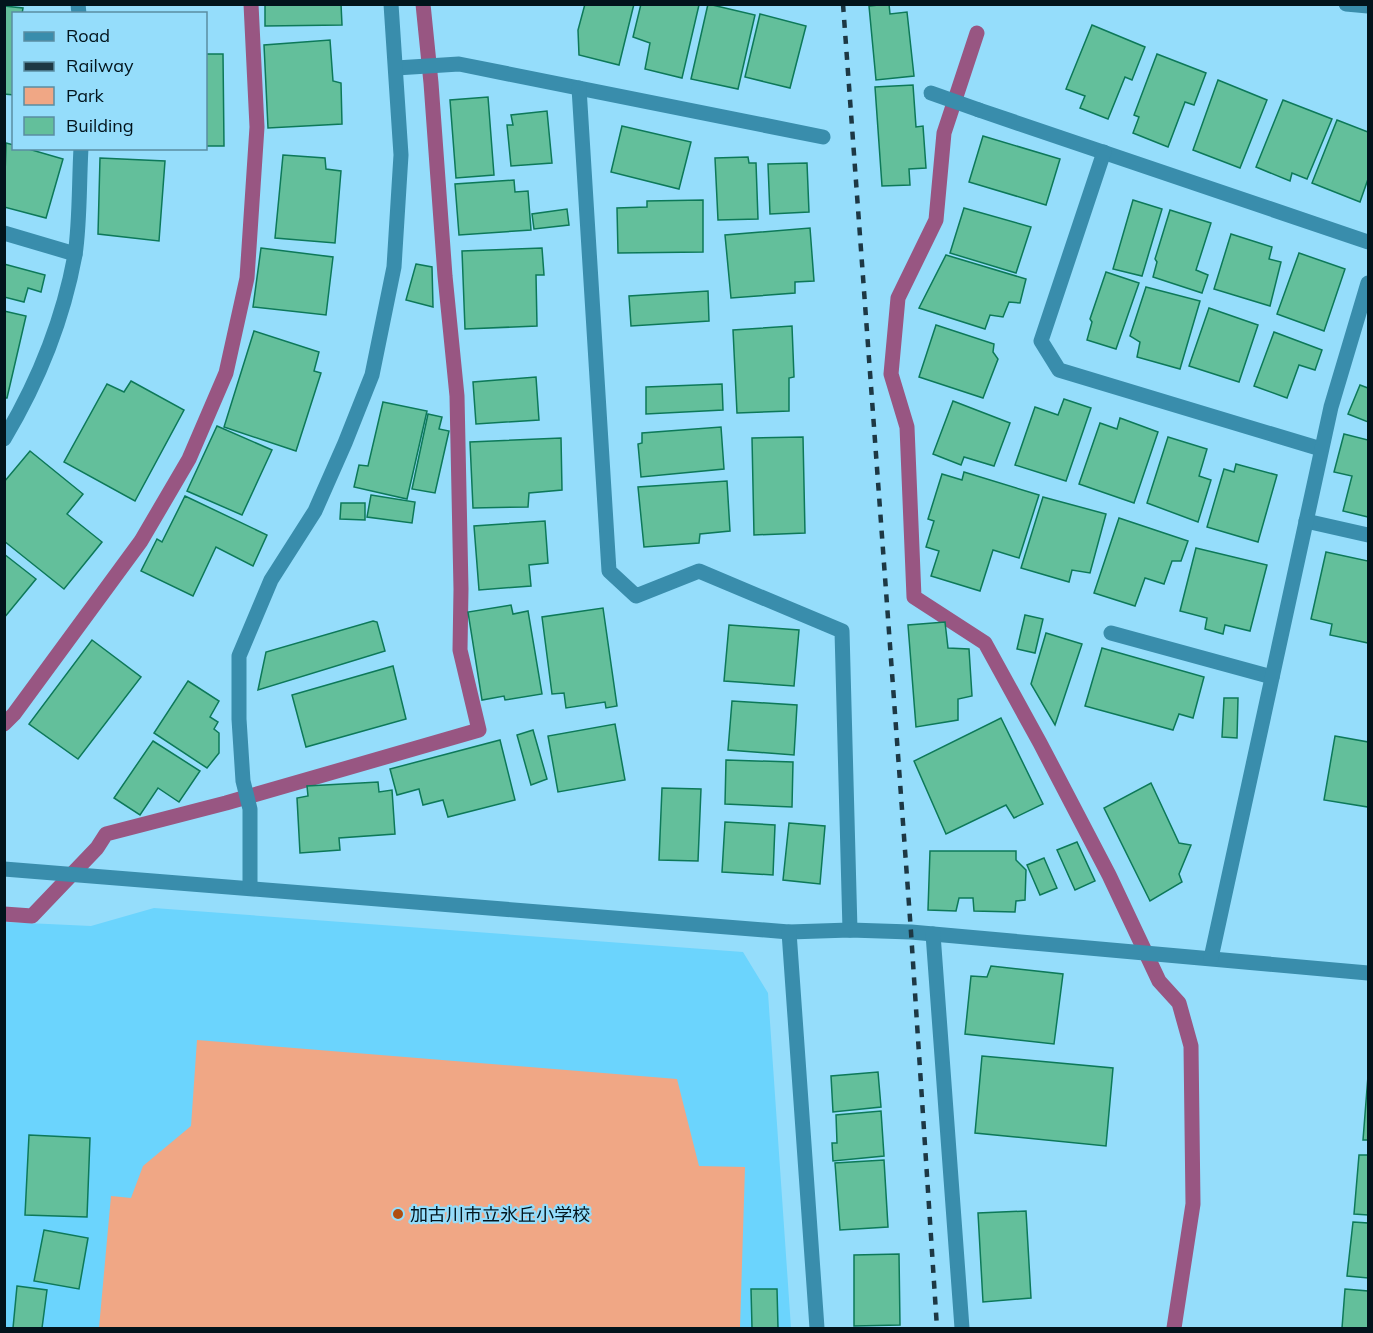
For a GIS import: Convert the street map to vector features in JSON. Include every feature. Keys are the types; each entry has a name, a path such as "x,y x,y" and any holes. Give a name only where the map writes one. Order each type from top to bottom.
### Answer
{"street":[{"path":"250,888 250,809 243,781 239,719 239,656 271,580 315,511 372,375 394,267 401,156 400,67 391,4"},
{"path":"1346,4 1368,6"},
{"path":"400,67 459,64 823,137"},
{"path":"579,88 609,571 636,596 699,571 842,631 850,930"},
{"path":"931,93 1368,242"},
{"path":"4,439 27,401 57,328 75,254 81,150"},
{"path":"1104,152 1041,340 1059,370 1321,449"},
{"path":"4,232 75,254"},
{"path":"1211,958 1321,449 1331,407 1368,283"},
{"path":"1305,521 1368,535"},
{"path":"1111,633 1272,677"},
{"path":"4,869 789,932 850,930 933,934 1368,973"},
{"path":"789,932 817,1329"},
{"path":"933,934 962,1329"}],"shaded area":[{"name":"加古川市立氷丘小学校","path":"154,908 743,952 768,993 791,1328 5,1328 5,922 91,926"}],"green space":[{"path":"197,1040 677,1079 699,1166 745,1167 740,1328 99,1328 111,1196 131,1198 143,1166 191,1126"}],"building":[{"path":"265,4 341,4 342,25 265,26"},
{"path":"585,4 634,4 619,65 579,55 578,30"},
{"path":"641,4 699,5 682,78 645,69 650,43 633,37"},
{"path":"708,4 755,15 738,89 691,79"},
{"path":"889,4 890,14 907,12 914,76 876,80 869,6"},
{"path":"4,6 23,8 22,12 12,12 12,95 4,94"},
{"path":"760,14 806,26 790,88 745,77"},
{"path":"1092,25 1145,47 1132,80 1125,77 1108,119 1080,108 1085,96 1066,89"},
{"path":"330,40 333,81 341,83 342,124 268,128 264,45"},
{"path":"207,54 223,54 224,146 207,146"},
{"path":"1157,54 1206,73 1194,105 1185,102 1168,147 1133,133 1139,117 1134,115"},
{"path":"1218,80 1267,100 1240,168 1193,150"},
{"path":"913,85 916,127 923,126 926,168 909,169 910,185 882,186 875,87"},
{"path":"488,97 494,175 456,178 450,100"},
{"path":"1283,100 1332,119 1307,179 1292,173 1290,181 1256,167"},
{"path":"547,111 552,163 511,166 507,125 513,125 511,115"},
{"path":"1337,120 1368,132 1368,179 1360,202 1312,183"},
{"path":"622,126 691,142 679,189 611,172"},
{"path":"983,136 1060,159 1046,205 969,182"},
{"path":"6,143 12,144 12,150 32,150 63,159 46,218 4,207"},
{"path":"283,155 325,158 326,169 341,171 335,243 275,238"},
{"path":"748,157 749,163 756,163 758,219 718,220 715,158"},
{"path":"100,158 165,161 159,241 98,234"},
{"path":"807,163 809,212 770,214 768,164"},
{"path":"514,180 515,192 528,191 531,230 459,235 455,184"},
{"path":"703,200 703,252 618,253 617,208 647,207 647,201"},
{"path":"1133,200 1162,209 1142,276 1113,269"},
{"path":"964,208 1031,227 1016,273 950,253"},
{"path":"567,209 569,225 534,229 532,214"},
{"path":"1170,210 1211,223 1196,270 1208,275 1202,293 1153,277 1157,262 1155,259"},
{"path":"810,228 814,281 795,282 795,293 731,298 725,235"},
{"path":"1231,234 1272,247 1269,259 1281,262 1270,306 1214,289"},
{"path":"261,248 333,257 326,315 253,307"},
{"path":"542,248 544,275 536,275 537,326 465,329 462,251"},
{"path":"1299,253 1345,269 1324,331 1277,314"},
{"path":"946,255 1026,279 1020,303 1009,302 1003,317 990,315 985,329 919,308"},
{"path":"4,264 45,275 41,292 28,288 24,302 4,297"},
{"path":"416,264 432,267 433,307 406,300"},
{"path":"1106,272 1139,283 1116,349 1087,340 1092,322 1090,319"},
{"path":"1146,287 1200,301 1180,369 1137,357 1140,342 1130,336"},
{"path":"708,291 709,321 631,326 629,296"},
{"path":"1209,308 1258,325 1239,382 1189,366"},
{"path":"4,311 26,316 7,398 4,398"},
{"path":"936,325 994,344 993,352 998,359 983,398 919,377"},
{"path":"792,326 794,377 789,378 789,411 737,413 733,330"},
{"path":"254,331 319,352 314,371 321,373 296,451 224,427"},
{"path":"1274,332 1322,350 1315,370 1299,365 1287,398 1254,386"},
{"path":"536,377 539,420 476,424 473,382"},
{"path":"131,381 184,410 135,501 64,462 107,384 124,392"},
{"path":"722,384 723,410 646,414 646,387"},
{"path":"1360,385 1368,388 1368,422 1348,414"},
{"path":"1064,399 1091,408 1066,481 1015,465 1035,407 1058,415"},
{"path":"953,401 1010,423 994,466 964,457 961,465 933,454"},
{"path":"383,402 427,411 407,499 354,487 359,465 368,466"},
{"path":"428,414 442,417 439,429 449,431 435,493 412,489"},
{"path":"1120,418 1158,432 1134,503 1079,484 1100,423 1117,429"},
{"path":"217,426 272,450 242,515 187,491"},
{"path":"721,427 724,469 641,477 638,444 642,443 642,433"},
{"path":"1344,434 1368,440 1368,517 1343,511 1352,476 1334,472"},
{"path":"803,437 805,533 754,535 752,438"},
{"path":"1168,437 1207,449 1199,476 1211,480 1198,522 1147,503"},
{"path":"561,438 562,490 529,493 528,507 473,508 470,442"},
{"path":"30,451 83,494 67,514 102,542 64,589 4,541 4,482"},
{"path":"1236,464 1277,475 1258,542 1207,527 1224,469 1234,472"},
{"path":"964,472 1039,495 1019,558 993,550 980,591 931,576 939,551 926,547 934,521 928,519 942,474 962,480"},
{"path":"727,481 730,531 700,534 699,543 644,547 638,487"},
{"path":"371,495 415,502 412,523 367,517"},
{"path":"185,496 267,535 253,566 216,547 193,596 141,571 157,539 162,542"},
{"path":"1043,497 1106,514 1090,573 1072,570 1069,582 1021,568"},
{"path":"341,503 365,503 365,520 340,519"},
{"path":"1119,518 1188,541 1181,561 1172,561 1164,584 1145,578 1135,606 1094,593"},
{"path":"545,521 548,563 529,565 531,586 479,590 474,526"},
{"path":"1196,548 1267,565 1250,631 1225,625 1223,634 1205,629 1207,618 1180,611"},
{"path":"1326,552 1368,561 1368,643 1330,635 1332,624 1311,619"},
{"path":"4,554 36,579 4,618"},
{"path":"511,605 513,614 528,611 542,694 505,700 504,696 482,700 468,612"},
{"path":"603,608 617,706 606,708 605,702 566,708 564,693 552,694 542,617"},
{"path":"1025,615 1043,619 1035,653 1017,649"},
{"path":"373,621 377,622 385,651 258,690 266,652"},
{"path":"945,622 948,648 969,649 972,696 958,699 958,720 916,727 908,625"},
{"path":"729,625 799,630 794,686 724,681"},
{"path":"1046,633 1082,644 1055,725 1031,684"},
{"path":"92,640 141,677 78,759 29,724"},
{"path":"1102,648 1204,677 1193,718 1179,714 1173,730 1085,706"},
{"path":"393,666 406,719 306,747 292,695"},
{"path":"188,681 219,701 210,717 218,722 214,729 219,733 219,753 207,768 154,733"},
{"path":"1224,698 1238,698 1237,738 1222,737"},
{"path":"732,701 797,705 794,755 728,750"},
{"path":"1001,718 1043,804 1014,818 1006,805 946,834 914,761"},
{"path":"615,724 625,780 558,792 548,736"},
{"path":"533,730 547,779 531,785 517,735"},
{"path":"1335,736 1368,742 1368,807 1324,800"},
{"path":"500,740 515,800 448,817 443,800 423,805 419,789 397,795 390,769"},
{"path":"153,741 200,771 179,802 158,788 140,815 114,798"},
{"path":"726,760 793,762 792,807 725,804"},
{"path":"378,782 379,792 392,790 395,834 339,838 340,850 300,853 297,798 308,796 307,786"},
{"path":"1151,783 1179,843 1191,845 1179,874 1182,882 1150,901 1104,808"},
{"path":"662,788 701,789 698,861 659,860"},
{"path":"725,822 775,825 773,875 722,872"},
{"path":"789,823 825,826 820,884 783,880"},
{"path":"1077,842 1095,881 1075,890 1057,850"},
{"path":"930,851 1016,851 1016,860 1026,870 1025,900 1016,901 1015,912 974,911 973,898 959,898 956,911 928,910"},
{"path":"1044,858 1057,888 1040,895 1027,865"},
{"path":"991,966 1063,974 1054,1044 965,1034 971,976 987,977"},
{"path":"982,1056 1113,1068 1106,1146 975,1133"},
{"path":"878,1072 881,1107 833,1112 831,1076"},
{"path":"1368,1076 1368,1140 1363,1140"},
{"path":"881,1111 884,1156 833,1161 832,1143 837,1143 836,1115"},
{"path":"29,1135 90,1138 87,1217 25,1215"},
{"path":"1359,1155 1368,1155 1368,1215 1354,1214"},
{"path":"884,1160 888,1227 840,1230 835,1163"},
{"path":"1026,1211 1031,1298 983,1302 978,1213"},
{"path":"1353,1222 1368,1223 1368,1278 1347,1276"},
{"path":"44,1230 88,1238 79,1289 34,1281"},
{"path":"899,1254 900,1325 854,1326 854,1255"},
{"path":"17,1286 47,1290 42,1328 13,1328"},
{"path":"751,1289 777,1289 778,1328 752,1328"},
{"path":"1345,1289 1368,1291 1368,1328 1342,1328"}],"waterway":[{"path":"4,724 14,714 141,541 189,459 226,373 247,278 257,127 251,4"},
{"path":"4,914 32,916 97,848 106,834 226,803 479,730 460,650 457,396 423,4"},
{"path":"977,33 944,133 936,220 898,298 891,374 907,427 914,597 985,643 1109,875 1159,981 1179,1003 1191,1046 1193,1204 1174,1328"}],"railway":[{"path":"843,4 911,932 937,1328"}],"place":[{"name":"加古川市立氷丘小学校","path":"398,1214"}]}
